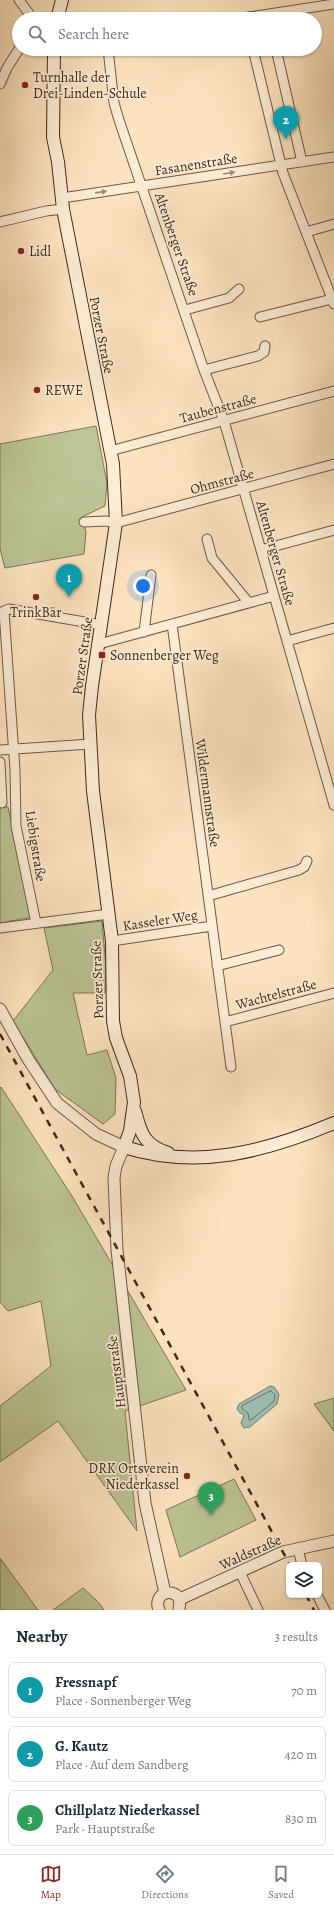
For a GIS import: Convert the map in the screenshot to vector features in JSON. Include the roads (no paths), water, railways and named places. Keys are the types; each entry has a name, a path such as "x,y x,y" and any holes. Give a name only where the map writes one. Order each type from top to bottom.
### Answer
{"main road":[{"path":"58,12 62,0"},
{"name":"Porzer Straße","path":"54,56 53,137 63,204 110,451 114,480 116,523 89,715 96,827 112,941 113,1021 118,1044 130,1076 135,1109 130,1131 124,1147"},
{"path":"135,1109 140,1129 149,1144 158,1149 183,1157"},
{"path":"124,1147 155,1156 183,1157 234,1155 308,1134 334,1123"}],"street":[{"path":"19,0 28,12"},
{"path":"295,12 333,5"},
{"path":"0,84 7,68 15,56"},
{"name":"Altenberger Straße","path":"109,56 117,114 185,310 204,370 224,421 334,805"},
{"path":"255,56 282,165 333,302 260,317"},
{"path":"278,56 302,162"},
{"name":"Fasanenstraße","path":"0,222 46,211 63,204 142,186 334,156"},
{"path":"306,232 334,224"},
{"name":"Altenberger Straße","path":"185,310 229,298 239,289"},
{"path":"204,370 258,356 264,352 265,346"},
{"name":"Taubenstraße","path":"110,451 334,391"},
{"name":"Ohmstraße","path":"84,522 106,521 116,523 334,464"},
{"path":"261,550 334,530"},
{"path":"207,539 212,558 249,603"},
{"path":"144,632 151,575"},
{"path":"99,644 274,596"},
{"name":"Liebigstraße","path":"36,922 18,842 14,748 4,611 9,609 102,624"},
{"name":"Wildermannstraße","path":"172,624 231,1067"},
{"path":"287,641 334,628"},
{"path":"0,750 90,744"},
{"path":"0,762 1,803 16,801"},
{"path":"208,896 299,870 304,867 307,860"},
{"name":"Kasseler Weg","path":"0,928 36,922 109,914"},
{"name":"Kasseler Weg","path":"112,941 212,926"},
{"path":"217,966 279,950"},
{"name":"Wachtelstraße","path":"225,1022 334,993"},
{"path":"0,1009 28,1059 57,1103 100,1137 124,1147"},
{"name":"Hauptstraße","path":"124,1147 116,1166 114,1178 117,1250 145,1503 165,1593"},
{"name":"Waldstraße","path":"180,1604 240,1572 283,1552 334,1541"},
{"path":"298,1549 301,1562"},
{"path":"240,1572 258,1610"},
{"path":"157,1610 158,1599 165,1593 173,1593 180,1604"},
{"path":"319,1598 325,1610"}],"water":[{"path":"270,1386 274,1387 279,1394 277,1404 250,1427 244,1428 241,1423 244,1415 237,1409 239,1404"}],"railway":[{"path":"0,1034 288,1562"},
{"path":"308,1598 314,1610"}],"place":[{"name":"Turnhalle der Drei-Linden-Schule","path":"25,85"},
{"name":"G. Kautz","path":"286,139"},
{"name":"Lidl","path":"21,251"},
{"name":"REWE","path":"37,390"},
{"name":"TrinkBär","path":"36,597"},
{"name":"Fressnapf","path":"69,597"},
{"name":"Sonnenberger Weg","path":"102,655"},
{"name":"DRK Ortsverein Niederkassel","path":"187,1476"},
{"name":"Chillplatz Niederkassel","path":"211,1515"}]}
